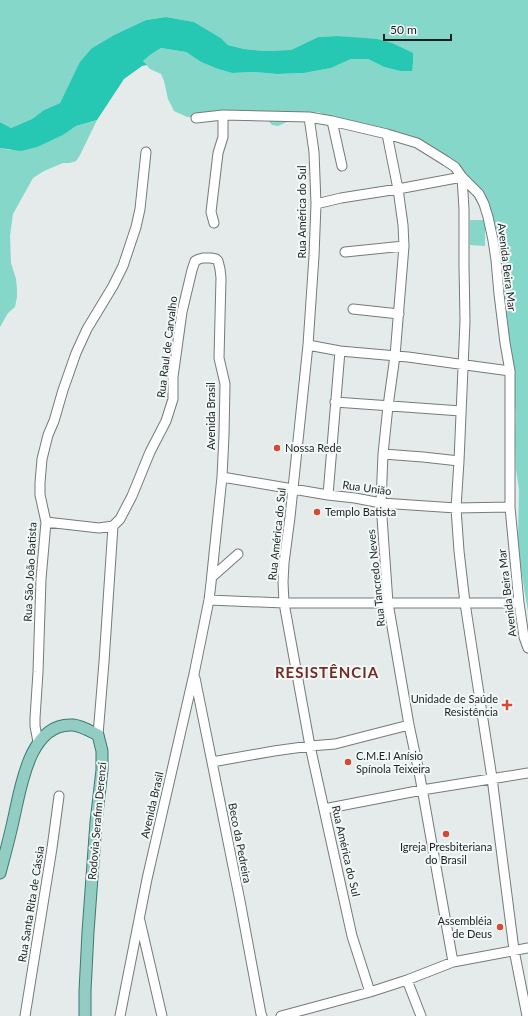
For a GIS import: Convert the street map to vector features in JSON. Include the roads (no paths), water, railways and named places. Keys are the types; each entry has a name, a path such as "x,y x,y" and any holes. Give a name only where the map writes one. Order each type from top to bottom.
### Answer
{"main road":[{"path":"0,873 30,757 38,742 50,731 60,726 72,725 98,735"},
{"name":"Rodovia Serafim Derenzi","path":"85,1016 88,932 96,822 102,770 102,751 98,735"}],"street":[{"name":"Avenida Beira Mar","path":"196,118 223,115 309,117 387,134 417,143 455,167 478,194 484,204 488,217 496,260 505,343 510,371 510,507 519,603 524,637 528,648"},
{"path":"214,223 211,212 218,153 223,137 223,115"},
{"name":"Rua América do Sul","path":"309,117 314,152 316,204 314,261 308,345 284,563 284,603 310,746 352,936 370,992"},
{"path":"332,121 342,166"},
{"name":"Rua Tancredo Neves","path":"387,134 394,190 403,225 404,246 395,356 383,454 381,503 388,603 453,962"},
{"name":"Rua São João Batista","path":"38,742 35,718 41,579 46,522 40,495 42,459 48,435 76,353 87,329 113,286 123,266 136,227 140,209 146,152"},
{"path":"316,204 341,198 462,177 465,321 460,460 456,508 459,551 465,603 492,778 514,950 527,1016"},
{"path":"345,252 404,246"},
{"name":"Avenida Brasil","path":"120,1016 139,917 194,674 209,600 222,477 225,428 225,384 219,358 220,269 216,259 207,258"},
{"name":"Rua Raul de Carvalho","path":"113,526 120,519 135,489 150,452 166,422 174,399 173,377 182,312 192,270 195,261 207,258"},
{"path":"353,309 399,314"},
{"path":"308,345 510,371"},
{"path":"328,495 340,350"},
{"path":"335,402 461,411"},
{"path":"383,454 460,460"},
{"name":"Rua União","path":"222,477 381,503 456,508 510,507"},
{"path":"46,522 99,528 113,526 98,735"},
{"path":"211,580 238,554"},
{"path":"209,600 284,603 519,603"},
{"name":"Beco da Pedreira","path":"194,674 262,1016"},
{"path":"212,762 274,751 335,744 409,725"},
{"path":"324,809 422,790 528,773"},
{"name":"Rua Santa Rita de Cássia","path":"25,1016 59,796"},
{"path":"139,917 162,1016"},
{"path":"281,1016 370,992 407,980 453,962 528,948"},
{"path":"407,980 421,1016"}],"place":[{"name":"Nossa Rede","path":"277,448"},
{"name":"Templo Batista","path":"317,512"},
{"name":"Unidade de Saúde Resistência","path":"507,705"},
{"name":"C.M.E.I Anísio Spínola Teixeira","path":"348,762"},
{"name":"Igreja Presbiteriana do Brasil","path":"446,834"},
{"name":"Assembléia de Deus","path":"500,927"}],"district":[{"name":"RESISTÊNCIA","path":"327,673"}]}
